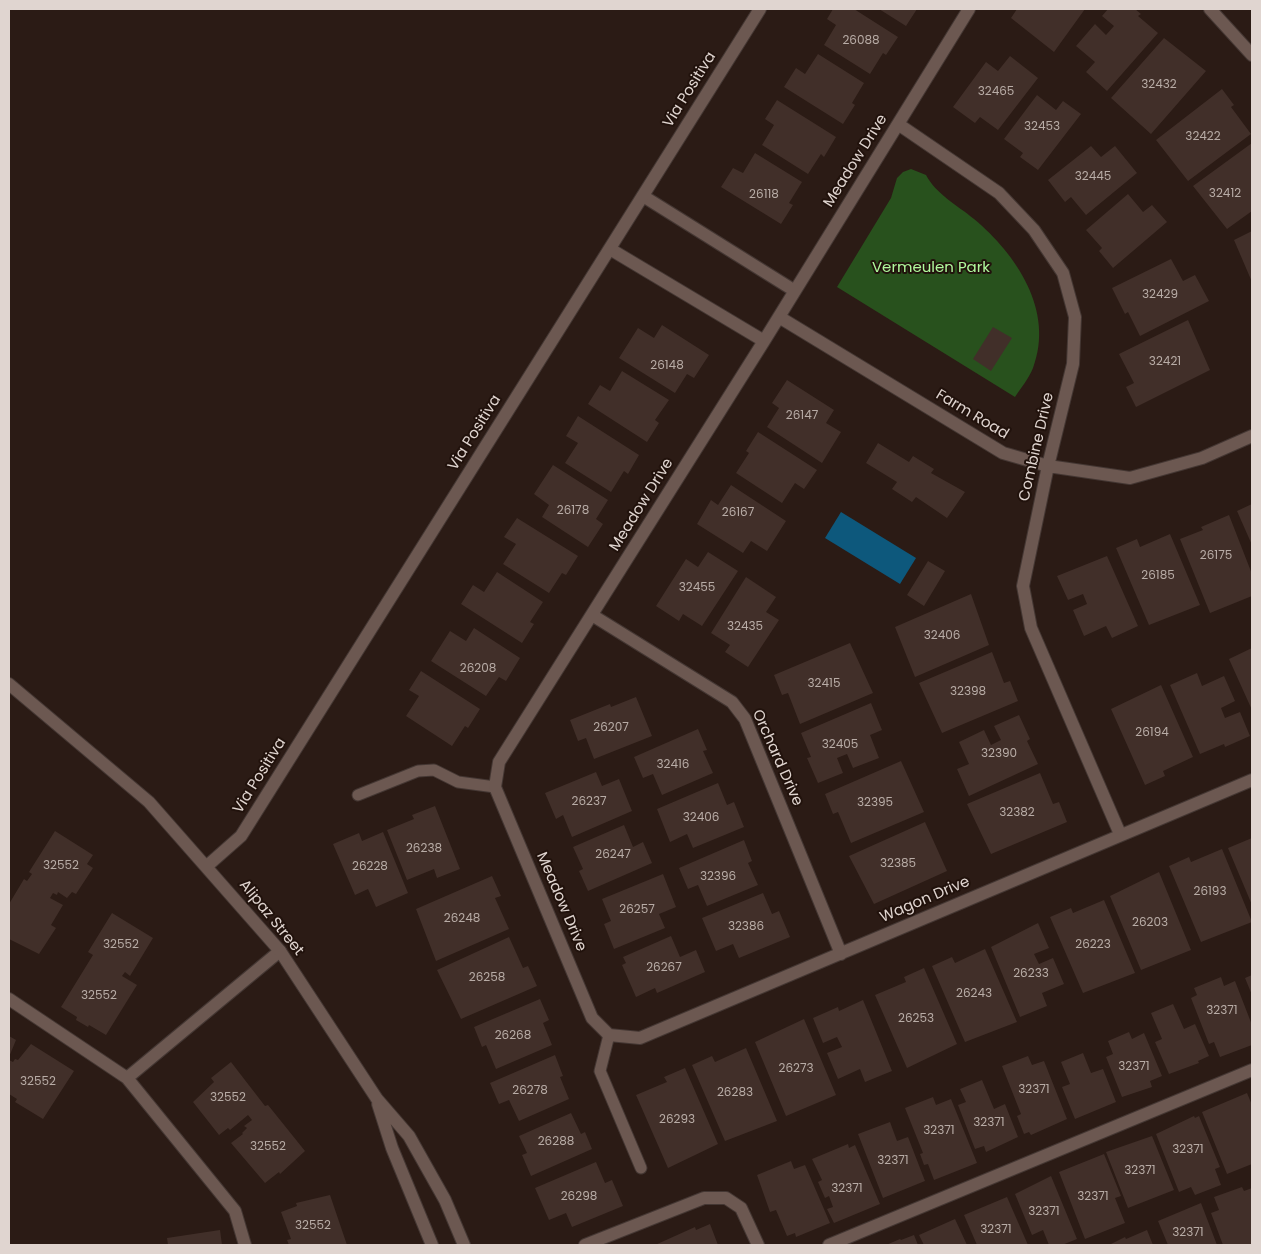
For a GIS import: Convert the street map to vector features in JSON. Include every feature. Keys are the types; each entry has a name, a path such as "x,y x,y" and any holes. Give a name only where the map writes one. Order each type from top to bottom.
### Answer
{"street":[{"name":"Via Positiva","path":"207,866 242,836 760,9"},
{"name":"Meadow Drive","path":"609,1035 592,1018 495,787 499,762 779,317 969,9"},
{"path":"1210,9 1252,55"},
{"name":"Combine Drive","path":"898,124 999,193 1034,230 1062,273 1075,317 1073,364 1048,466 1024,586 1031,628 1120,834"},
{"path":"643,196 795,291"},
{"path":"610,249 764,341"},
{"name":"Farm Road","path":"779,317 1003,453 1048,466 1130,478 1202,458 1252,436"},
{"name":"Orchard Drive","path":"592,615 732,702 745,719 841,954"},
{"name":"Alipaz Street","path":"9,684 149,802 280,951 377,1099 409,1136 445,1200 464,1245"},
{"name":"Wagon Drive","path":"609,1035 640,1038 1120,834 1252,780"},
{"path":"127,1078 280,951"},
{"path":"9,999 127,1078 235,1211 245,1245"},
{"path":"829,1245 1252,1070"},
{"path":"377,1099 392,1148 432,1245"},
{"path":"585,1245 704,1198 726,1198 741,1208 758,1245"}],"lane":[{"path":"358,795 418,771 434,770 458,782 495,787"},
{"path":"609,1035 600,1071 641,1168"}],"green space":[{"name":"Vermeulen Park","path":"911,169 926,175 941,194 989,233 1017,266 1027,285 1035,305 1039,326 1039,347 1033,368 1015,397 837,287 891,198 897,178 903,172"}],"water":[{"path":"841,512 916,558 900,584 825,538"}],"building":[{"path":"833,9 854,9 898,37 886,55 883,53 870,74 824,45 836,25 827,19"},
{"path":"879,9 917,9 906,26"},
{"path":"1017,9 1085,9 1054,52 1011,18"},
{"path":"1108,9 1135,9 1141,14 1138,16 1158,33 1107,91 1086,72 1095,62 1076,46 1095,24 1106,35 1114,26 1102,16"},
{"path":"1164,38 1206,71 1151,134 1111,98"},
{"path":"818,54 864,83 852,103 855,105 843,124 784,87 796,68 805,74"},
{"path":"1010,56 1038,78 998,130 980,117 975,123 953,107 986,62 998,71"},
{"path":"1222,89 1234,105 1231,107 1251,134 1188,181 1156,140"},
{"path":"1037,95 1056,110 1063,101 1081,114 1038,170 1020,157 1023,153 1004,139"},
{"path":"777,100 836,137 824,157 821,154 808,174 762,145 774,125 765,119"},
{"path":"1252,143 1252,211 1227,229 1193,186"},
{"path":"1091,146 1101,157 1115,146 1137,173 1086,215 1071,197 1065,202 1048,180"},
{"path":"755,153 802,182 789,203 793,205 781,224 721,187 733,168 743,173"},
{"path":"1128,194 1143,212 1152,205 1167,222 1113,268 1099,251 1102,248 1086,230"},
{"path":"1252,231 1252,282 1234,240"},
{"path":"1171,259 1183,281 1195,275 1209,301 1140,336 1128,312 1125,314 1112,288"},
{"path":"1188,320 1210,370 1136,407 1126,387 1134,383 1119,354"},
{"path":"662,325 709,355 694,378 687,374 675,393 619,358 638,328 654,338"},
{"path":"993,327 1012,338 991,371 973,359"},
{"path":"622,371 669,400 655,420 659,423 647,442 588,404 600,385 610,391"},
{"path":"787,380 834,410 826,423 841,432 822,463 767,427 779,408 772,403"},
{"path":"578,416 639,455 628,474 624,471 611,492 565,463 578,443 566,436"},
{"path":"758,432 817,470 804,489 795,483 782,503 736,473 749,453 746,451"},
{"path":"878,443 909,462 913,456 934,469 931,473 965,492 947,518 916,497 912,502 892,489 897,482 866,463"},
{"path":"553,465 608,500 596,519 603,524 588,547 542,517 549,505 534,494"},
{"path":"731,485 786,521 767,551 751,541 743,553 697,524 711,500 718,505"},
{"path":"1252,504 1252,545 1237,511"},
{"path":"1229,515 1252,574 1252,596 1210,613 1180,539 1203,530 1201,527"},
{"path":"517,518 578,556 566,575 562,573 549,593 503,564 516,544 504,537"},
{"path":"1170,534 1200,605 1149,625 1116,548 1137,539 1140,547"},
{"path":"708,552 738,571 702,626 683,614 679,621 656,606 686,559 698,567"},
{"path":"1107,556 1138,626 1112,638 1106,626 1084,636 1073,610 1087,604 1083,594 1068,600 1057,576"},
{"path":"928,561 945,571 924,606 907,595"},
{"path":"497,572 543,602 530,622 534,624 522,643 461,604 473,585 484,592"},
{"path":"746,577 776,597 766,612 779,620 748,667 725,652 730,645 711,633"},
{"path":"971,594 989,645 915,677 895,627"},
{"path":"474,628 520,658 506,681 499,677 486,696 431,661 450,631 466,641"},
{"path":"850,643 873,693 800,724 788,693 782,695 774,675"},
{"path":"1252,648 1252,710 1229,659"},
{"path":"992,652 1004,683 1010,681 1018,701 942,733 919,683"},
{"path":"421,671 480,709 468,728 465,726 452,746 406,716 419,696 409,690"},
{"path":"1197,673 1202,686 1224,676 1235,701 1221,708 1225,718 1240,712 1250,736 1225,747 1224,744 1200,754 1170,685"},
{"path":"1161,685 1193,757 1163,771 1165,776 1145,785 1111,709"},
{"path":"636,697 652,736 594,759 586,738 578,741 570,720 610,704 611,707"},
{"path":"871,703 882,730 870,735 879,758 853,768 847,754 837,758 843,773 818,783 807,758 811,757 801,733"},
{"path":"1019,715 1030,739 1027,741 1038,764 969,796 957,769 969,764 959,742 984,730 991,745 1001,740 994,726"},
{"path":"698,729 707,750 703,751 713,773 662,795 653,774 643,778 634,757"},
{"path":"901,761 924,812 851,843 838,812 833,814 825,794"},
{"path":"596,772 602,786 619,779 632,811 572,837 563,815 556,819 545,793"},
{"path":"1040,773 1053,804 1059,802 1067,822 991,854 967,804"},
{"path":"718,783 727,805 734,802 744,827 693,848 687,834 670,842 657,809"},
{"path":"435,806 460,869 437,878 434,869 407,880 387,830 414,819 412,815"},
{"path":"925,822 947,871 874,904 849,856"},
{"path":"624,825 633,847 643,842 652,863 588,891 579,871 583,869 573,847"},
{"path":"55,831 93,855 87,864 93,868 76,894 72,892 67,898 58,892 57,895 53,893 50,898 63,905 51,925 56,928 39,954 9,939 9,904 24,879 27,881 32,874 29,872"},
{"path":"383,832 408,893 376,907 368,889 355,895 333,844 359,833 362,841"},
{"path":"1252,838 1252,905 1228,848"},
{"path":"744,840 752,861 748,863 758,885 707,906 698,885 688,889 679,868"},
{"path":"1222,849 1252,922 1201,942 1169,866 1189,857 1191,862"},
{"path":"1159,872 1191,950 1141,970 1110,896"},
{"path":"663,874 676,907 659,914 665,928 614,949 604,924 611,921 602,899"},
{"path":"492,876 501,896 495,898 509,929 436,961 416,909"},
{"path":"763,893 772,914 779,911 790,937 739,958 733,944 716,951 702,918"},
{"path":"1104,900 1135,973 1083,993 1050,917 1071,908 1073,913"},
{"path":"112,913 153,938 130,976 125,972 122,976 137,985 106,1035 76,1020 77,1017 61,1007 93,955 88,952"},
{"path":"1038,923 1049,948 1034,954 1039,964 1053,958 1064,984 1042,993 1047,1006 1020,1017 991,947"},
{"path":"671,936 680,957 696,950 705,972 657,993 655,988 636,997 622,965 626,963 623,957"},
{"path":"509,937 523,968 528,966 537,986 461,1019 437,970"},
{"path":"985,949 1017,1022 965,1042 932,966 952,957 955,963"},
{"path":"924,968 957,1044 907,1068 875,995 906,982 904,977"},
{"path":"1252,975 1252,995 1245,978"},
{"path":"1221,977 1224,986 1235,981 1252,1025 1252,1045 1220,1057 1214,1042 1209,1044 1191,998 1197,995 1194,988"},
{"path":"540,999 549,1020 543,1023 552,1045 496,1069 486,1045 482,1047 474,1027"},
{"path":"863,1000 892,1071 865,1082 860,1069 838,1079 827,1053 842,1047 837,1037 823,1043 813,1018 838,1007 839,1011"},
{"path":"1173,1004 1184,1029 1195,1024 1209,1056 1198,1061 1199,1063 1169,1074 1155,1042 1162,1039 1151,1013"},
{"path":"804,1019 836,1095 786,1116 755,1042"},
{"path":"1129,1032 1132,1039 1144,1033 1162,1076 1150,1081 1152,1087 1122,1097 1106,1057 1113,1054 1108,1041"},
{"path":"9,1036 16,1040 9,1057"},
{"path":"31,1044 74,1071 43,1119 15,1102 17,1099 9,1094 9,1060 13,1062 15,1059 18,1060"},
{"path":"746,1048 777,1121 725,1141 692,1065 712,1056 715,1062"},
{"path":"1083,1053 1091,1073 1103,1069 1116,1102 1075,1119 1062,1087 1070,1084 1061,1062"},
{"path":"555,1055 563,1076 560,1077 569,1099 519,1121 509,1100 499,1104 490,1083"},
{"path":"1028,1056 1032,1065 1044,1061 1067,1119 1031,1135 1029,1132 1024,1134 1017,1116 1021,1114 1002,1066"},
{"path":"231,1062 265,1106 268,1105 305,1151 280,1174 279,1172 265,1183 231,1143 243,1134 247,1128 244,1126 252,1120 248,1115 230,1130 228,1128 219,1135 193,1102 214,1082 211,1078"},
{"path":"685,1068 718,1144 668,1168 636,1095 667,1082 664,1077"},
{"path":"982,1080 994,1109 1005,1104 1018,1137 986,1152 984,1146 975,1149 958,1105 966,1102 960,1089"},
{"path":"1247,1093 1252,1105 1252,1164 1227,1174 1202,1112"},
{"path":"933,1097 936,1105 951,1099 977,1163 934,1180 928,1164 924,1165 920,1154 923,1153 905,1108"},
{"path":"571,1113 581,1134 585,1132 592,1149 531,1176 522,1155 527,1153 519,1136"},
{"path":"1194,1116 1195,1118 1199,1116 1220,1167 1215,1169 1221,1185 1195,1195 1191,1187 1179,1192 1156,1134"},
{"path":"890,1122 897,1141 908,1137 925,1181 883,1198 858,1134"},
{"path":"1152,1136 1174,1190 1128,1208 1106,1152"},
{"path":"848,1144 849,1148 855,1145 880,1204 834,1223 827,1209 833,1207 829,1196 825,1198 818,1182 822,1180 812,1159"},
{"path":"1104,1154 1121,1196 1115,1198 1125,1223 1085,1239 1059,1172"},
{"path":"791,1161 794,1169 805,1165 830,1223 796,1237 795,1233 787,1236 776,1210 770,1212 757,1175"},
{"path":"596,1162 605,1183 612,1180 623,1206 572,1227 566,1213 549,1220 535,1188"},
{"path":"1051,1176 1077,1239 1062,1245 1049,1245 1043,1230 1032,1235 1015,1194"},
{"path":"1242,1187 1244,1191 1252,1188 1252,1245 1223,1245 1211,1213 1219,1210 1214,1197"},
{"path":"330,1195 347,1245 289,1245 287,1240 291,1239 281,1212 297,1206 296,1203"},
{"path":"1007,1197 1028,1245 977,1245 964,1215"},
{"path":"1201,1203 1217,1245 1168,1245 1158,1221"},
{"path":"955,1219 967,1245 924,1245 919,1235"},
{"path":"710,1224 718,1245 655,1245 695,1227 696,1230"},
{"path":"220,1230 222,1245 168,1245 167,1238"},
{"path":"1147,1230 1153,1245 1109,1245 1125,1237 1126,1239"},
{"path":"914,1235 918,1245 886,1245 900,1239"}]}
